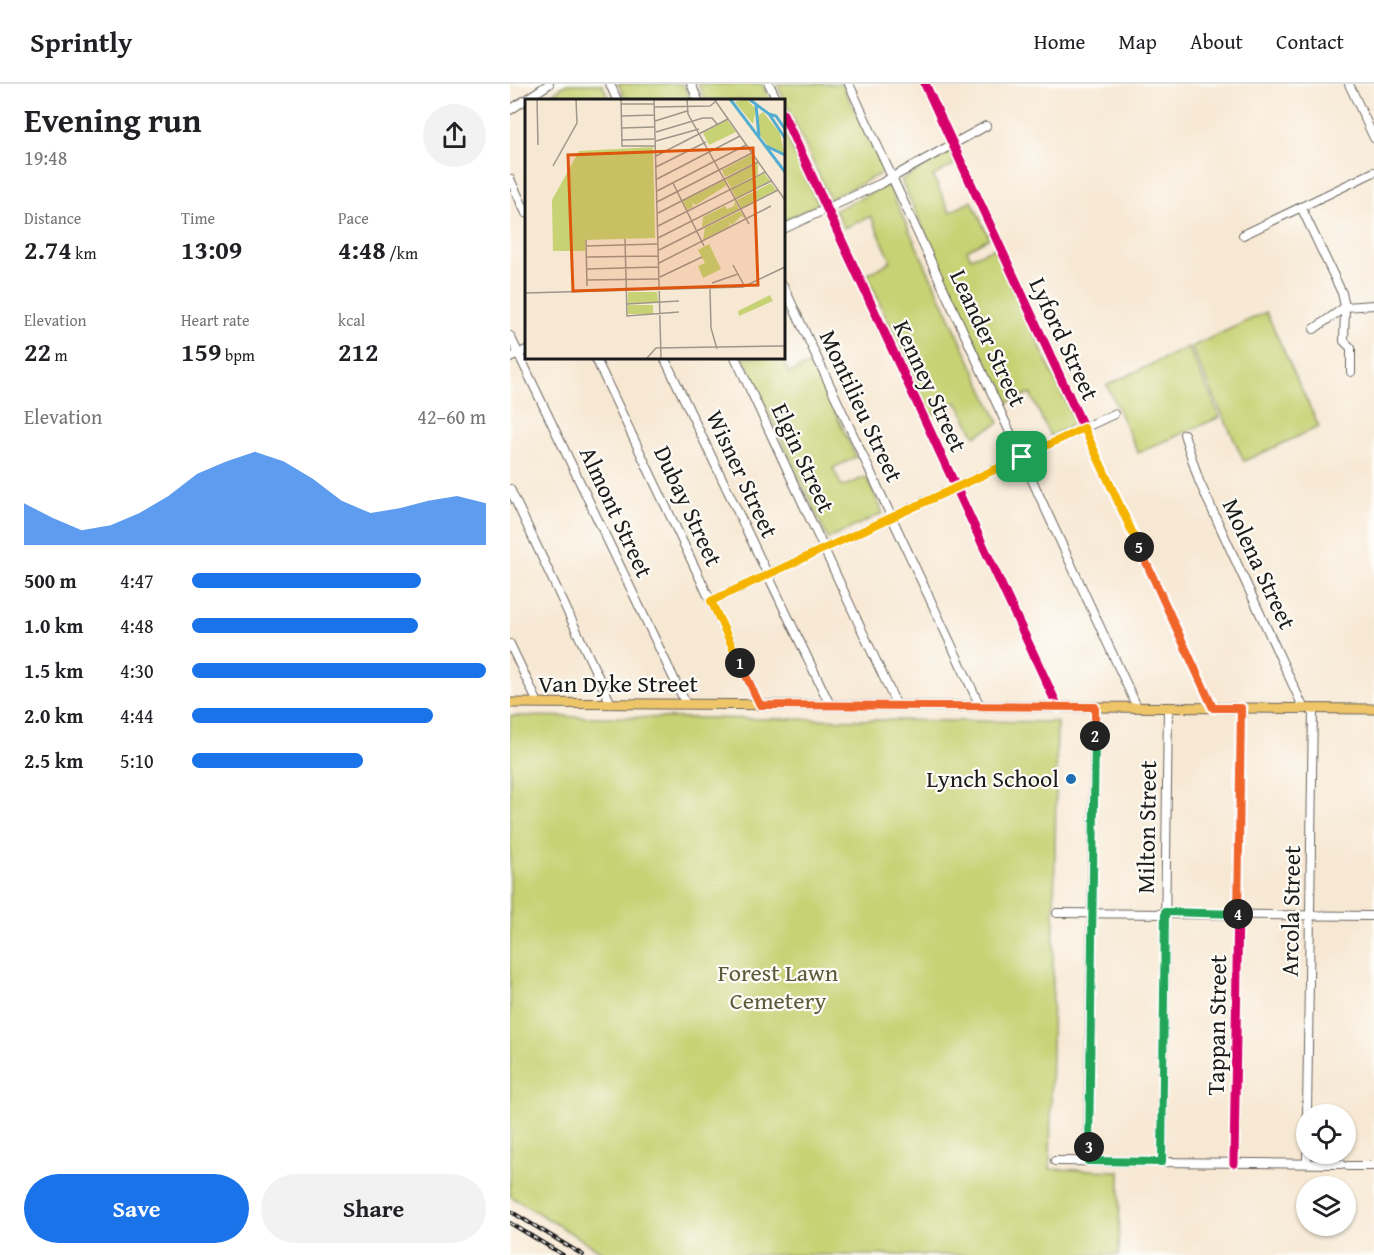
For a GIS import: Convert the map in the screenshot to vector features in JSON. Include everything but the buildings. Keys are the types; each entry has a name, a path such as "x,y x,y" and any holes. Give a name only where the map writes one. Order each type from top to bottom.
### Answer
{"main road":[{"name":"Van Dyke Street","path":"510,703 1374,709"}],"street":[{"path":"527,99 549,84"},
{"path":"610,84 617,99"},
{"path":"691,84 698,99"},
{"path":"769,84 776,99"},
{"name":"Leander Street","path":"849,84 1137,707"},
{"name":"Lyford Street","path":"925,84 1213,708"},
{"path":"1349,84 1374,138"},
{"path":"538,92 542,99"},
{"path":"510,110 525,100"},
{"name":"Kenney Street","path":"784,116 1058,707"},
{"path":"784,229 892,178 986,126"},
{"path":"1243,235 1374,172"},
{"path":"510,179 525,211"},
{"path":"1301,207 1342,293 1345,307 1344,341 1351,348 1351,372"},
{"name":"Montilieu Street","path":"784,287 980,706"},
{"path":"1314,329 1345,307 1374,305"},
{"name":"Almont Street","path":"510,336 522,352 686,704"},
{"path":"510,358 522,352"},
{"name":"Dubay Street","path":"595,358 760,705"},
{"name":"Wisner Street","path":"664,358 830,705"},
{"name":"Elgin Street","path":"735,358 897,706"},
{"path":"711,601 1114,414"},
{"name":"Molena Street","path":"1184,434 1199,481 1308,709"},
{"path":"510,489 611,704"},
{"path":"510,644 538,704"},
{"path":"1088,1161 1095,707"},
{"name":"Milton Street","path":"1162,1162 1168,708"},
{"name":"Tappan Street","path":"1234,1163 1241,708"},
{"name":"Arcola Street","path":"1307,1104 1310,915 1308,709"},
{"path":"1057,913 1165,912 1374,916"},
{"path":"1054,1161 1296,1163"},
{"path":"1326,1164 1374,1166"}],"green space":[{"path":"567,84 602,84 610,99 550,99 548,96"},
{"path":"618,84 683,84 690,99 626,99"},
{"path":"698,84 762,84 770,99 705,99"},
{"path":"777,84 842,84 884,172 830,199"},
{"path":"784,131 818,204 784,221"},
{"path":"950,152 955,164 933,176 950,212 972,201 989,238 967,250 971,258 994,248 1076,424 1050,436 1030,393 1004,404 901,180"},
{"path":"888,185 999,423 975,436 957,402 931,415 867,275 891,261 871,216 844,228 835,210"},
{"path":"1266,312 1319,427 1244,461 1191,347"},
{"path":"1188,347 1220,417 1138,453 1107,385"},
{"path":"743,358 782,358 789,373 812,363 856,457 833,468 842,487 866,477 883,513 828,539"},
{"name":"Forest Lawn Cemetery","path":"510,716 1057,722 1050,1169 1120,1171 1119,1255 607,1255 510,1196"}],"railway":[{"path":"510,1211 583,1255"},
{"path":"510,1223 563,1255"}],"cycle path":[{"path":"925,84 1213,708"},
{"path":"784,116 1058,707"},
{"path":"1234,1163 1241,708"}],"place":[{"name":"Lynch School","path":"1071,779"}],"route":[{"path":"1084,428 1213,708 1241,708 1238,914 1165,912 1162,1162 1088,1161 1095,707 760,705 711,601 1022,457 1084,428"}]}
